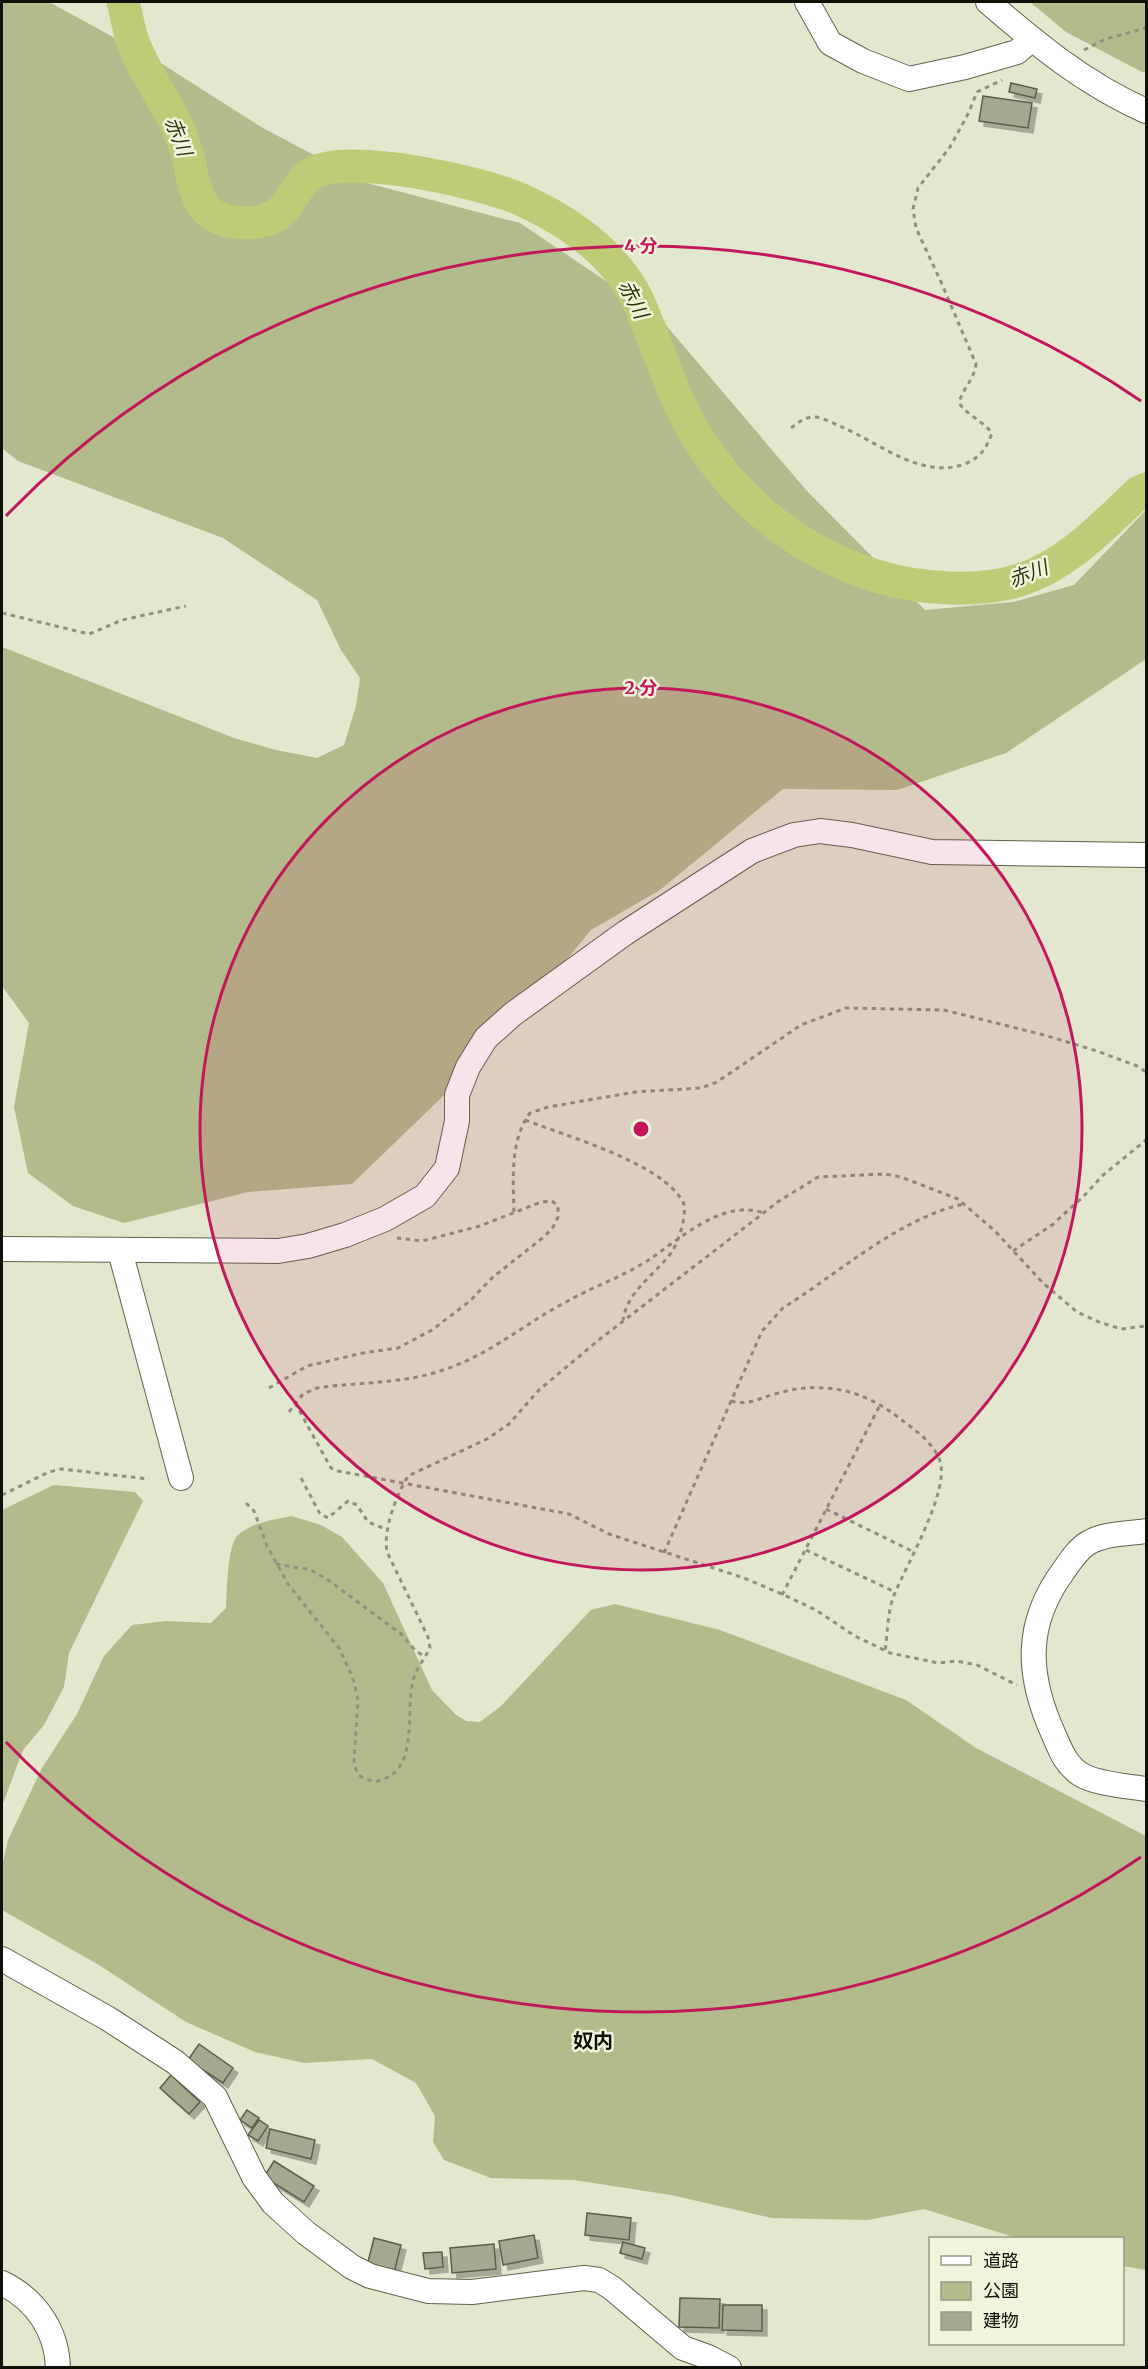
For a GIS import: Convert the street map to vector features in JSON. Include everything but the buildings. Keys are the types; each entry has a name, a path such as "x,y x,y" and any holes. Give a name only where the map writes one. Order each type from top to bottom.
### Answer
{"street":[{"path":"807,2 830,43 863,61 909,79 965,68 1017,52 1032,39"},
{"path":"988,2 1061,62 1108,92 1146,111"},
{"path":"2,1249 278,1251 308,1246 381,1220 425,1196 447,1168 457,1121 457,1095 468,1066 486,1038 513,1014 625,933 752,851 794,835 820,831 852,835 932,852 1146,855"},
{"path":"120,1251 181,1478"},
{"path":"1146,1531 1104,1537 1089,1542 1079,1550 1058,1579 1044,1608 1032,1654 1040,1698 1067,1764 1082,1776 1146,1789"},
{"path":"2,1959 107,2018 175,2062 215,2097 254,2177 273,2203 306,2233 352,2267 370,2276 428,2291 472,2292 584,2278 599,2280 612,2288 682,2348 708,2356 729,2367"},
{"path":"2,2283 24,2295 43,2318 53,2341 58,2367"}],"path":[{"path":"1061,62 1106,39 1146,28"},
{"path":"791,428 803,419 816,417 927,467 946,469 980,457 992,433 959,403 961,395 975,374 976,364 916,228 913,208 918,188 950,147 977,92 1009,77"},
{"path":"2,613 89,634 122,620 186,606"},
{"path":"514,1212 514,1161 518,1137 530,1113 548,1107 635,1092 701,1088 717,1082 801,1024 846,1008 944,1010 1076,1045 1137,1066 1146,1072"},
{"path":"525,1120 644,1167 672,1188 684,1203 685,1217 673,1249 645,1279 625,1309 623,1322"},
{"path":"1013,1251 1052,1225 1102,1176 1146,1140"},
{"path":"246,1503 254,1511 267,1546 288,1584 339,1648 353,1678 358,1700 355,1769 363,1778 375,1782 393,1775 403,1761 408,1740 412,1684 419,1663 430,1648 428,1638 387,1552 385,1539 408,1476 487,1439 509,1424 539,1390 623,1322 779,1201 818,1177 885,1174 926,1186 958,1199 1043,1283 1077,1312 1121,1329 1146,1326"},
{"path":"269,1388 307,1366 363,1353 398,1348 432,1330 470,1301 493,1277 545,1236 558,1217 558,1206 552,1201 541,1202 480,1226 422,1241 392,1237 381,1220"},
{"path":"664,1553 762,1331 783,1308 899,1230 934,1212 964,1204"},
{"path":"289,1412 303,1394 317,1388 417,1377 443,1370 478,1356 564,1302 645,1262 716,1216 747,1210 764,1213"},
{"path":"731,1401 743,1404 788,1390 820,1388 852,1392 880,1405 916,1430 935,1450 941,1463 940,1481 928,1521 895,1592 885,1651"},
{"path":"296,1403 331,1468 403,1485 569,1514 609,1534 744,1578 782,1594 816,1610 855,1636 885,1651 928,1662 956,1661 977,1665 1040,1698"},
{"path":"782,1594 880,1405"},
{"path":"2,1495 49,1472 61,1469 149,1479"},
{"path":"301,1478 320,1514 328,1518 348,1501 357,1505 368,1522 388,1530"},
{"path":"826,1509 914,1552"},
{"path":"806,1550 895,1592"},
{"path":"276,1564 311,1570 328,1580 401,1634 415,1650 425,1657"}],"green space":[{"path":"2,2 49,2 159,62 261,127 367,183 520,223 659,317 806,490 925,610 1013,602 1074,585 1146,510 1146,659 1006,753 897,790 783,789 660,890 591,930 493,1048 352,1184 248,1192 124,1223 73,1206 28,1173 14,1107 29,1023 2,986 2,647 234,738 276,750 317,758 344,745 356,706 360,678 341,650 317,600 223,538 18,461 2,448"},
{"path":"1030,2 1146,2 1146,72 1066,32"},
{"path":"54,1485 135,1492 143,1501 69,1653 64,1687 44,1725 23,1750 2,1806 2,1510"},
{"path":"291,1516 321,1525 342,1537 383,1583 432,1690 455,1714 466,1721 480,1722 501,1706 591,1610 615,1604 720,1630 906,1700 976,1748 1146,1836 1146,2270 1124,2266 1124,2237 1014,2237 924,2209 868,2220 772,2218 671,2195 574,2180 491,2178 444,2160 433,2142 435,2116 416,2083 372,2059 304,2063 255,2052 186,2022 99,1965 2,1910 2,1866 8,1840 42,1768 77,1714 104,1656 132,1625 166,1621 211,1623 226,1608 227,1581 234,1540 256,1524"}],"waterway":[{"name":"赤川","path":"123,2 137,51 181,135 198,196 212,214 234,222 266,220 282,211 302,183 315,172 334,167 359,166 388,168 449,178 503,193 539,208 573,228 588,240 603,253 627,282 637,299 687,419 718,467 744,496 773,521 804,543 838,561 874,575 911,584 968,588 994,586 1020,580 1069,555 1138,493 1146,489"}],"district":[{"name":"奴内","path":"593,2040"}]}
